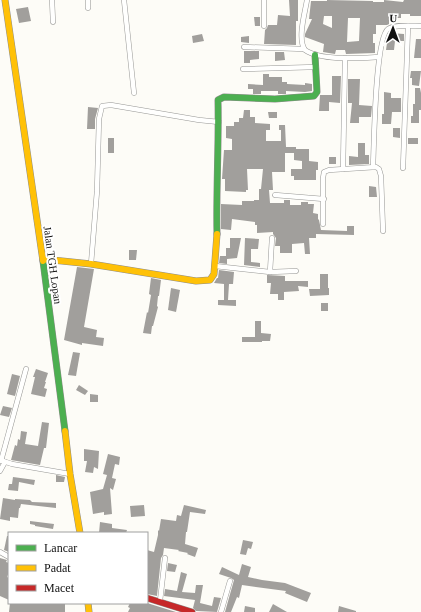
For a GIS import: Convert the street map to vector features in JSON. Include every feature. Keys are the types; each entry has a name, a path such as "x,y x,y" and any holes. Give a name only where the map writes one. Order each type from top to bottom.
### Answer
{"main road":[{"name":"Jalan TGH Lopan","path":"5,0 43,259 70,474 80,532"},
{"path":"43,259 91,264 209,281 212,278 215,266 219,122 218,99 222,97 275,99 314,96 317,92 315,54"},
{"path":"148,598 189,612"}],"street":[{"path":"52,0 53,22"},
{"path":"88,0 88,8"},
{"path":"124,0 134,93"},
{"path":"264,0 264,26"},
{"path":"304,49 302,36 307,0"},
{"path":"402,168 408,26"},
{"path":"373,167 379,57 386,30 393,27 421,26"},
{"path":"244,47 304,49 315,54 345,58 379,57"},
{"path":"343,169 345,58"},
{"path":"243,69 316,67"},
{"path":"91,264 97,191 99,119 102,106 112,105 219,122"},
{"path":"323,224 324,174 329,170 373,167 378,168 381,173 383,231"},
{"path":"275,195 324,199"},
{"path":"270,272 272,238"},
{"path":"215,266 270,272 296,272"},
{"path":"0,471 26,369"},
{"path":"2,461 70,474"},
{"path":"160,601 165,558"},
{"path":"221,612 230,581"}],"building":[{"path":"289,0 298,0 296,45 264,44 265,30 268,25 277,25 278,15 290,16"},
{"path":"384,0 403,2 404,0 421,0 421,16 401,14 401,18 389,20 389,24 387,25 376,25 376,34 373,34 375,53 346,54 345,50 336,50 335,54 323,52 324,44 305,37 312,19 309,19 311,1 384,2","holes":["324,16 332,16 332,28 323,24","348,18 360,18 359,41 347,42"]},
{"path":"28,7 31,21 19,23 16,9"},
{"path":"254,17 260,17 260,26 255,26"},
{"path":"390,33 404,34 404,41 395,41 394,50 386,50 388,36"},
{"path":"202,34 204,41 193,43 192,36"},
{"path":"249,36 249,43 241,42 241,37"},
{"path":"416,39 421,39 421,58 414,58"},
{"path":"244,51 259,51 259,59 250,60 250,63 244,63"},
{"path":"275,52 284,52 285,60 275,61"},
{"path":"411,71 421,71 419,86 412,85 412,78 410,78"},
{"path":"263,74 269,74 269,77 282,77 282,82 287,82 287,84 312,84 312,91 286,91 286,94 278,94 278,91 261,91 261,94 253,94 253,89 248,89 248,84 263,85"},
{"path":"332,76 341,76 340,103 329,102 329,111 319,111 320,95 332,95"},
{"path":"348,79 360,79 359,105 372,106 371,117 359,117 359,123 350,123 352,103 348,103"},
{"path":"415,88 420,88 421,110 419,110 419,123 411,123 411,116 413,116 413,104 415,104"},
{"path":"384,92 391,93 391,98 401,98 401,112 392,112 391,124 382,124 382,114 384,114"},
{"path":"88,107 98,108 95,119 95,129 87,129"},
{"path":"244,110 250,110 250,117 255,117 255,123 270,124 270,130 266,130 266,141 281,141 281,130 279,130 279,125 285,125 286,147 309,149 309,161 318,162 316,180 294,180 294,176 291,176 291,169 302,169 302,161 294,160 294,153 285,153 285,172 272,172 273,190 269,190 270,203 284,203 284,200 290,200 290,205 301,205 301,202 314,204 313,213 318,214 321,230 347,231 347,226 354,226 354,235 316,234 316,238 309,238 310,254 305,254 304,243 292,244 292,253 280,253 280,246 275,246 276,238 273,232 257,233 257,225 255,225 255,222 232,219 231,230 221,229 221,204 242,205 242,201 259,200 259,189 261,189 263,169 247,169 248,190 246,190 246,192 225,191 225,179 222,179 224,150 232,150 232,139 226,138 226,126 234,126 234,122 239,122 239,118 243,118"},
{"path":"268,112 277,112 277,118 269,118"},
{"path":"393,128 400,128 400,138 393,137"},
{"path":"108,138 114,138 114,153 108,153"},
{"path":"408,138 418,138 418,144 408,144"},
{"path":"358,143 365,143 365,155 369,155 369,164 349,165 349,156 358,157"},
{"path":"329,157 336,157 336,164 329,164"},
{"path":"369,186 376,187 377,197 369,197"},
{"path":"230,238 241,238 237,258 227,259 227,264 219,263 220,256 226,256 226,248 230,248"},
{"path":"245,238 259,239 258,249 251,249 251,262 260,263 260,267 244,265"},
{"path":"129,250 137,250 136,260 129,260"},
{"path":"77,267 94,269 84,327 97,330 96,337 104,338 103,346 82,343 82,345 64,340"},
{"path":"219,270 234,272 233,284 229,284 228,300 236,300 236,306 218,305 218,300 224,300 224,284 214,283 218,278"},
{"path":"320,274 328,274 329,295 310,296 309,289 320,289"},
{"path":"267,275 285,276 285,281 308,281 308,287 298,286 299,291 284,292 284,300 278,300 278,294 270,294 271,283 267,283"},
{"path":"151,278 161,280 158,296 158,307 151,334 143,333 151,295 149,294"},
{"path":"171,288 180,290 176,312 168,310"},
{"path":"321,303 328,303 328,311 321,311"},
{"path":"255,321 261,321 261,333 271,334 270,341 242,342 242,337 255,337"},
{"path":"73,352 80,353 76,376 68,375"},
{"path":"36,369 48,373 44,388 47,389 45,397 31,394 35,377 33,377"},
{"path":"12,374 20,376 15,396 7,394"},
{"path":"79,385 88,391 85,395 76,390"},
{"path":"90,394 98,395 98,402 90,402"},
{"path":"3,406 12,408 9,417 0,415"},
{"path":"42,422 49,423 46,448 44,448 40,465 11,460 15,445 17,446 18,439 20,440 21,431 27,432 25,444 38,446"},
{"path":"84,449 99,451 98,469 94,467 93,473 85,472 87,461 84,461"},
{"path":"108,454 120,457 119,465 115,464 112,478 116,479 113,490 110,488 112,514 104,515 104,512 93,514 90,492 103,489 107,475 103,474"},
{"path":"56,475 65,477 64,482 56,482"},
{"path":"13,477 35,480 34,485 19,482 18,491 8,490 9,484 12,484"},
{"path":"3,498 30,500 32,502 56,503 56,508 21,504 18,518 10,517 10,521 0,519"},
{"path":"144,505 145,516 131,517 130,506"},
{"path":"184,505 206,510 205,514 190,512 185,544 198,548 195,557 187,554 188,553 178,551 179,550 164,548 161,558 157,596 148,594 148,550 154,552 161,519 176,521 177,515 181,516"},
{"path":"30,521 54,524 53,529 35,526 30,524"},
{"path":"100,522 112,524 112,528 127,530 126,532 99,532"},
{"path":"7,536 8,536 8,552 4,550"},
{"path":"243,540 253,542 251,549 248,548 246,555 240,554"},
{"path":"0,558 7,560 6,562 8,563 8,600 0,596"},
{"path":"168,563 177,565 175,572 167,571"},
{"path":"242,564 251,567 248,577 285,583 311,593 307,602 285,593 286,591 242,585 239,598 237,597 231,612 225,612 234,580 219,574 222,567 239,575"},
{"path":"181,572 187,574 182,592 195,593 196,585 203,585 200,603 212,606 214,597 221,598 217,612 196,611 193,608 195,600 164,596 165,589 177,591"},
{"path":"148,603 176,612 128,612 130,608 128,607 130,604"},
{"path":"10,604 65,604 65,612 9,612"},
{"path":"273,604 287,612 269,612"},
{"path":"245,606 255,608 255,612 244,612"},
{"path":"339,606 356,611 356,612 338,612"}],"traffic: fast":[{"path":"217,234 218,100 224,97 275,99 314,96 317,92 315,55"},
{"path":"43,261 65,431"}],"traffic: slow":[{"path":"5,0 43,261"},
{"path":"43,259 91,264 196,281 210,280 214,274 217,234"},
{"path":"65,431 70,474 80,532"},
{"path":"88,604 89,612"}],"traffic: jam":[{"path":"148,598 192,612"}]}
